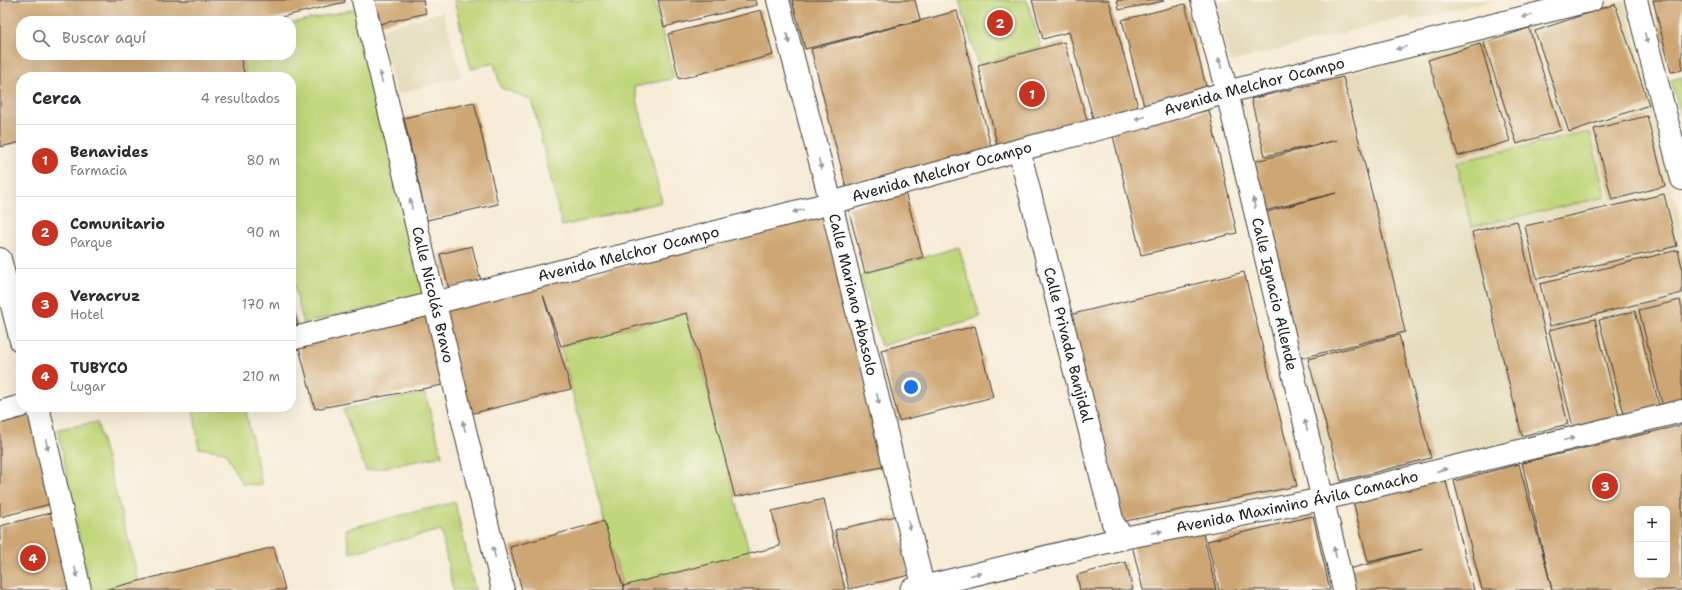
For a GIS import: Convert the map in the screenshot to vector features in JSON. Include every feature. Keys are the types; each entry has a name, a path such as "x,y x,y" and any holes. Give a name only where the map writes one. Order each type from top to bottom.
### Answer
{"street":[{"name":"Calle Nicolás Bravo","path":"363,0 503,590"},
{"name":"Calle Mariano Abasolo","path":"778,0 831,203 920,589"},
{"name":"Calle Ignacio Allende","path":"1202,0 1227,92 1344,590"},
{"name":"Avenida Melchor Ocampo","path":"296,338 831,203 1019,150 1144,117 1227,92 1592,0"},
{"path":"1636,0 1682,179"},
{"name":"Calle Privada Banjidal","path":"1019,150 1113,523 1123,538"},
{"path":"0,260 16,322"},
{"path":"0,412 16,407"},
{"name":"Avenida Maximino Ávila Camacho","path":"920,589 1123,538 1323,499 1682,411"},
{"path":"39,412 80,590"}],"shaded area":[{"path":"1214,0 1494,0 1411,21 1409,16 1230,62"},
{"path":"1625,1 1682,227 1682,405 1332,484 1238,102"},
{"path":"443,12 461,76 397,94 379,29"}],"green space":[{"path":"454,0 654,0 674,78 634,87 662,202 562,226 532,100 501,88 494,63 471,69"},
{"path":"959,0 1027,0 1041,47 978,65"},
{"path":"360,8 424,296 303,323 296,293 296,72 245,72 243,60 296,60 296,22"},
{"path":"1682,77 1682,119 1671,80"},
{"path":"1590,132 1605,197 1471,227 1456,162"},
{"path":"959,247 980,317 881,346 860,276"},
{"path":"687,313 750,554 623,586 604,521 561,346"},
{"path":"425,393 442,456 366,471 343,409"},
{"path":"194,412 246,412 262,485 242,484 225,452 199,448"},
{"path":"97,422 139,581 105,590 89,590 58,429"},
{"path":"455,502 475,590 453,590 441,530 350,553 346,529"}],"building":[{"path":"0,0 345,0 345,2 285,16 16,16 16,60 241,60 244,72 16,72 16,143 0,147"},
{"path":"369,0 423,0 426,13 376,25"},
{"path":"658,0 756,0 757,5 664,27"},
{"path":"792,0 915,0 920,20 805,49"},
{"path":"1032,0 1109,0 1138,107 1093,118 1069,32 1043,39"},
{"path":"1117,0 1163,0 1164,1 1119,10"},
{"path":"1653,0 1682,0 1682,70 1671,72"},
{"path":"1185,4 1207,90 1144,106 1122,20"},
{"path":"1615,4 1649,105 1569,132 1535,31"},
{"path":"761,10 773,55 679,79 668,34"},
{"path":"957,11 992,151 847,190 811,49"},
{"path":"1529,28 1561,130 1517,144 1484,43"},
{"path":"1064,42 1088,123 998,148 978,65"},
{"path":"1480,44 1510,141 1458,156 1428,60"},
{"path":"1343,77 1405,332 1297,359 1260,214 1336,193 1264,211 1252,162 1337,140 1265,156 1251,99"},
{"path":"474,102 498,204 427,220 404,118"},
{"path":"1209,110 1237,233 1141,255 1112,131"},
{"path":"1647,116 1665,186 1612,200 1594,129"},
{"path":"905,192 923,257 865,273 848,208"},
{"path":"1664,194 1677,246 1537,279 1525,226"},
{"path":"823,214 887,466 735,497 687,313 561,346 543,295 571,389 470,414 441,308 539,284 636,264 713,242"},
{"path":"1517,221 1568,424 1522,436 1472,232"},
{"path":"472,246 481,281 449,289 440,254"},
{"path":"1678,250 1682,267 1682,293 1550,326 1540,284"},
{"path":"1244,272 1297,486 1116,523 1065,316"},
{"path":"1680,300 1682,309 1682,403 1663,408 1639,310"},
{"path":"431,311 448,384 315,409 298,344"},
{"path":"1635,311 1659,405 1624,414 1599,320"},
{"path":"296,319 299,329 296,330"},
{"path":"1595,319 1619,416 1573,427 1549,330"},
{"path":"975,326 993,397 899,421 881,350"},
{"path":"1399,335 1431,458 1341,481 1308,359"},
{"path":"30,413 54,503 0,517 0,421"},
{"path":"1682,425 1682,590 1552,590 1522,463"},
{"path":"1519,464 1552,590 1482,590 1454,481"},
{"path":"1445,478 1474,590 1354,590 1349,569 1423,549 1368,562 1353,501"},
{"path":"824,499 845,590 624,590 623,586 780,546 772,511"},
{"path":"54,512 75,590 0,590 0,526"},
{"path":"896,516 910,575 849,589 835,530"},
{"path":"1313,516 1330,590 1219,590 1207,541"},
{"path":"604,521 624,590 522,590 510,547"},
{"path":"1202,529 1216,590 1143,590 1132,545"},
{"path":"274,547 285,590 107,590 107,589"},
{"path":"1126,562 1133,590 1080,590 1077,575"}],"place":[{"name":"Comunitario","path":"1000,23"},
{"name":"Benavides","path":"1032,94"},
{"name":"Veracruz","path":"1605,486"},
{"name":"TUBYCO","path":"33,558"}]}
